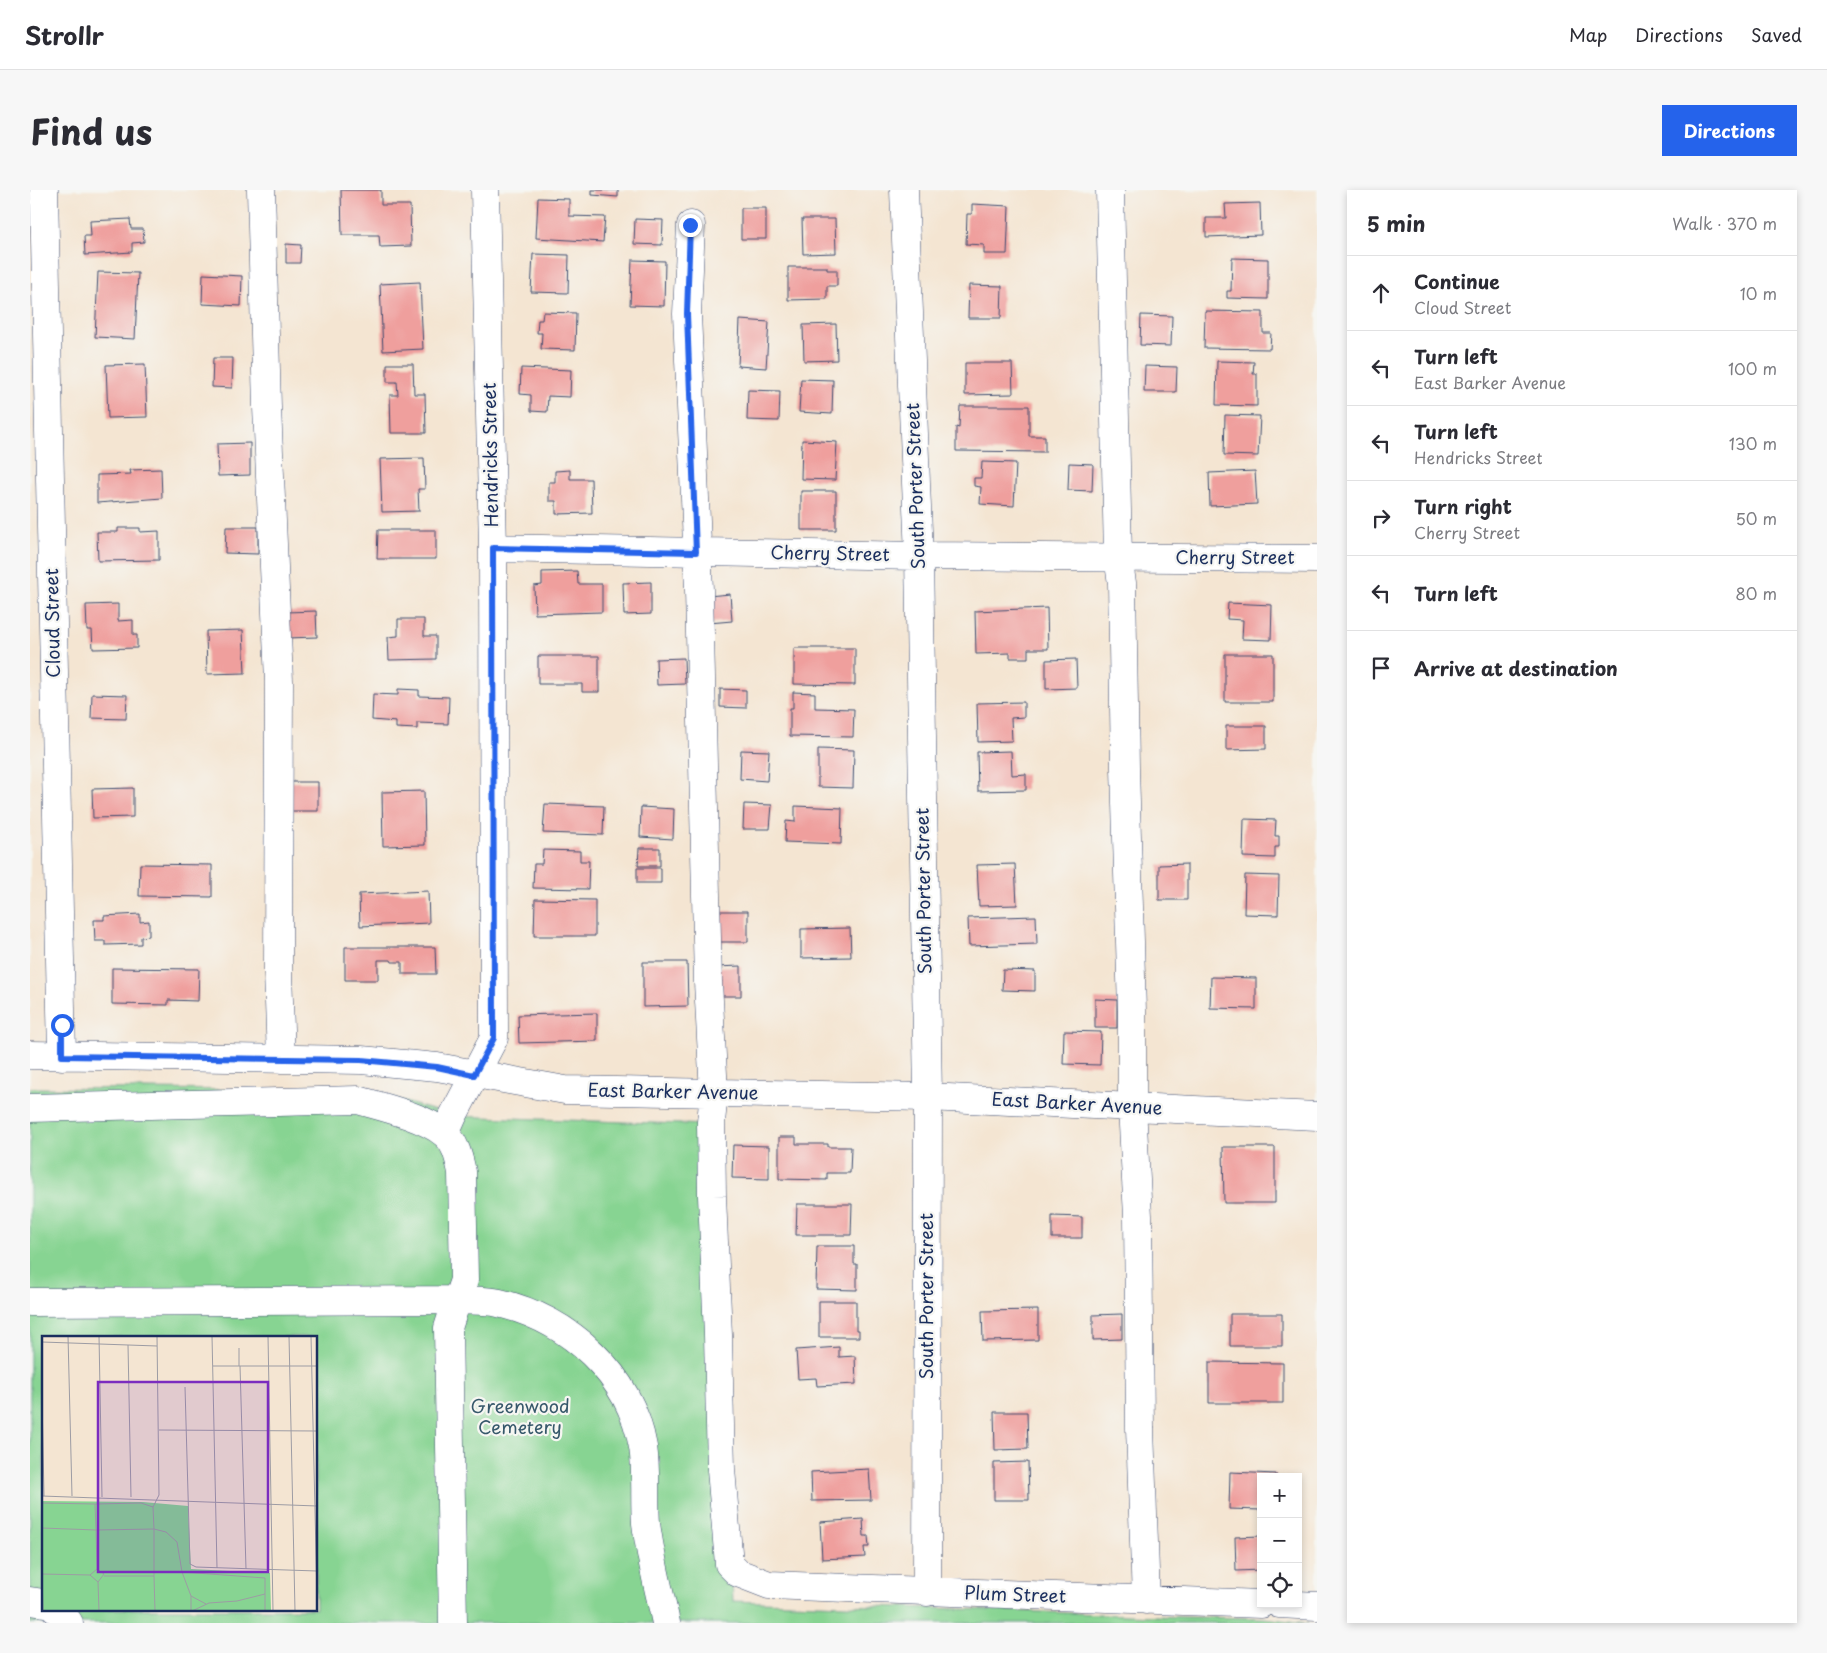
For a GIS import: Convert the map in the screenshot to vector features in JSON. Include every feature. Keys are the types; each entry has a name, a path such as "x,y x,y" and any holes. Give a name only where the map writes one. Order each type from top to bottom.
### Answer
{"street":[{"name":"Cloud Street","path":"44,190 62,1056"},
{"path":"261,190 267,407 279,681 278,972 281,1059"},
{"name":"Hendricks Street","path":"445,1134 494,1038 493,548 485,190"},
{"name":"South Porter Street","path":"904,190 919,556 928,1097 927,1592"},
{"path":"1110,190 1118,558 1122,583 1124,768 1132,1011 1132,1107 1138,1216 1140,1428 1146,1600"},
{"name":"Plum Street","path":"690,225 687,314 704,771 708,982 714,1093 711,1122 712,1196 721,1470 729,1564 738,1573 769,1585 1257,1604"},
{"name":"Cherry Street","path":"493,548 919,556 1317,559"},
{"name":"East Barker Avenue","path":"30,1055 361,1060 437,1067 565,1090 928,1097 1317,1116"},
{"path":"30,1108 358,1100 394,1110 428,1124 445,1134 459,1156 462,1172 464,1280 448,1328 453,1623"},
{"path":"30,1302 457,1300 498,1303 519,1309 547,1322 574,1338 612,1374 626,1396 636,1420 643,1448 646,1523 666,1623"},
{"path":"1302,1605 1317,1606"},
{"path":"56,1610 69,1623"}],"green space":[{"name":"Greenwood Cemetery","path":"30,1088 368,1091 453,1116 710,1125 733,1601 1183,1617 1264,1618 1308,1623 30,1623"}],"building":[{"path":"341,190 381,190 381,205 410,205 411,246 380,247 379,235 342,235"},
{"path":"592,190 618,190 618,197 592,195"},
{"path":"538,198 569,199 569,216 605,217 603,242 536,238"},
{"path":"1260,203 1261,235 1206,237 1206,218 1226,218 1225,204"},
{"path":"972,204 1009,206 1007,254 984,254 984,245 966,244 967,214 972,214"},
{"path":"741,208 766,208 766,239 741,239"},
{"path":"130,219 131,229 143,229 144,242 132,243 132,252 85,255 84,236 91,236 90,221"},
{"path":"635,219 663,220 662,245 634,244"},
{"path":"802,219 835,219 836,253 803,254"},
{"path":"286,244 301,245 300,263 286,263"},
{"path":"533,254 569,255 568,293 531,292"},
{"path":"1232,258 1268,259 1268,299 1227,298 1227,291 1231,291"},
{"path":"632,260 665,261 664,306 630,305"},
{"path":"788,267 827,267 827,270 837,270 837,286 827,286 827,299 788,300"},
{"path":"98,272 138,273 135,339 95,337"},
{"path":"203,274 242,276 241,306 202,304"},
{"path":"420,282 423,349 383,351 380,284"},
{"path":"969,285 1002,286 1001,318 968,318"},
{"path":"1205,311 1263,312 1263,333 1271,333 1270,349 1204,348"},
{"path":"543,312 576,313 575,350 541,349 542,333 537,333 538,320 542,320"},
{"path":"1141,315 1172,316 1171,346 1140,345"},
{"path":"740,320 769,322 766,368 738,366"},
{"path":"836,324 837,360 804,361 803,325"},
{"path":"213,358 233,358 232,388 212,387"},
{"path":"1217,361 1254,362 1253,374 1257,374 1257,406 1216,405"},
{"path":"965,363 1012,363 1013,394 965,395"},
{"path":"145,364 147,417 108,418 106,365"},
{"path":"387,364 413,364 414,394 425,394 426,433 391,433 390,395 398,395 397,382 387,382"},
{"path":"1145,366 1177,367 1176,392 1144,392"},
{"path":"521,368 571,370 570,397 548,396 547,412 531,411 531,395 520,394"},
{"path":"801,379 833,380 832,414 799,412"},
{"path":"748,390 780,391 779,421 747,420"},
{"path":"960,406 1029,406 1029,436 1045,436 1045,452 956,451 956,427 959,428"},
{"path":"1225,415 1260,416 1258,456 1224,455"},
{"path":"802,440 837,442 835,480 801,479"},
{"path":"250,443 250,475 218,476 217,444"},
{"path":"424,458 425,489 418,489 419,511 382,512 380,459"},
{"path":"982,462 1016,463 1014,506 980,504 981,487 974,486 974,478 981,478"},
{"path":"1069,463 1093,464 1092,491 1068,490"},
{"path":"161,469 162,498 97,503 97,475 131,474 130,470"},
{"path":"570,470 570,479 591,479 592,513 556,514 556,501 549,501 549,482 555,482 555,471"},
{"path":"1255,471 1257,504 1210,506 1209,473"},
{"path":"801,491 836,491 836,530 801,530"},
{"path":"226,527 258,527 258,554 225,553"},
{"path":"118,528 140,528 140,532 159,531 159,560 98,561 97,532 118,532"},
{"path":"378,530 436,530 436,559 377,559"},
{"path":"577,571 578,584 602,584 602,612 535,614 534,586 542,585 542,572"},
{"path":"651,582 651,614 624,615 623,583"},
{"path":"730,594 732,621 709,623 708,596"},
{"path":"1228,603 1272,605 1271,640 1242,639 1243,620 1227,619"},
{"path":"118,604 118,621 133,620 133,635 137,635 137,648 93,649 92,630 87,630 86,605"},
{"path":"1047,608 1048,649 1028,649 1028,658 1010,658 1010,653 976,654 975,611"},
{"path":"316,611 317,637 287,638 286,612"},
{"path":"398,619 424,619 424,636 436,636 436,659 389,660 388,637 398,636"},
{"path":"243,630 245,673 207,674 206,631"},
{"path":"794,648 855,648 855,685 794,684"},
{"path":"1225,654 1273,654 1273,702 1225,702"},
{"path":"538,656 599,656 599,692 582,692 582,684 538,684"},
{"path":"684,658 685,684 657,685 656,659"},
{"path":"1076,659 1077,688 1046,689 1046,660"},
{"path":"398,689 419,690 419,696 449,697 448,724 417,723 417,729 396,728 396,722 372,720 373,694 398,695"},
{"path":"720,689 746,690 746,708 720,707"},
{"path":"793,692 815,693 815,708 854,709 853,737 790,736 790,708 793,708"},
{"path":"92,694 127,695 126,719 91,718"},
{"path":"1024,702 1024,717 1011,718 1012,741 978,742 977,703"},
{"path":"1226,726 1266,726 1266,749 1226,750"},
{"path":"818,749 854,750 853,788 818,787"},
{"path":"741,750 769,751 767,781 740,779"},
{"path":"1011,751 1012,775 1026,774 1026,790 978,791 977,752"},
{"path":"289,782 318,782 318,811 289,811"},
{"path":"133,788 133,817 93,818 92,789"},
{"path":"424,791 425,845 383,846 382,792"},
{"path":"545,804 604,806 603,835 543,833"},
{"path":"744,804 772,805 770,829 743,829"},
{"path":"795,806 842,808 841,844 785,842 786,821 795,822"},
{"path":"641,807 674,809 673,839 640,837"},
{"path":"1244,819 1276,820 1275,836 1279,836 1279,847 1275,847 1275,858 1243,857"},
{"path":"639,848 660,848 660,866 638,866"},
{"path":"543,850 580,851 580,861 589,861 588,889 533,888 534,864 542,864"},
{"path":"140,864 212,865 212,897 139,896"},
{"path":"1015,864 1017,905 979,906 977,865"},
{"path":"1187,864 1187,900 1159,900 1159,865"},
{"path":"637,868 661,868 661,883 637,883"},
{"path":"1245,875 1279,876 1278,915 1244,914"},
{"path":"428,891 429,923 360,926 359,894"},
{"path":"535,899 595,900 595,936 534,936"},
{"path":"718,911 748,911 748,942 718,942"},
{"path":"140,914 140,922 149,921 149,936 141,937 141,944 105,945 105,941 95,941 94,920 104,920 104,916"},
{"path":"1036,916 1037,944 969,946 968,918"},
{"path":"850,928 851,957 801,958 801,929"},
{"path":"345,947 435,947 436,974 402,974 402,962 378,960 378,980 345,980"},
{"path":"643,962 687,962 688,1006 643,1007"},
{"path":"741,966 741,996 715,996 715,967"},
{"path":"112,968 199,969 198,1001 168,1000 168,1005 112,1004"},
{"path":"1003,970 1035,971 1035,991 1002,990"},
{"path":"1211,977 1256,978 1256,1009 1210,1008"},
{"path":"1095,999 1117,1000 1117,1028 1095,1028"},
{"path":"597,1013 597,1041 519,1043 518,1015"},
{"path":"1064,1031 1101,1032 1100,1065 1063,1064"},
{"path":"779,1137 796,1137 796,1144 828,1144 828,1147 851,1147 850,1173 827,1173 827,1180 779,1179"},
{"path":"733,1145 769,1146 769,1179 732,1178"},
{"path":"1223,1147 1275,1147 1275,1203 1224,1203"},
{"path":"797,1204 852,1204 851,1235 796,1235"},
{"path":"1052,1216 1082,1217 1082,1238 1052,1238"},
{"path":"817,1246 854,1246 854,1264 857,1264 857,1290 816,1289"},
{"path":"819,1301 856,1301 856,1330 859,1330 859,1337 819,1337"},
{"path":"1038,1310 1038,1340 983,1341 982,1311"},
{"path":"1122,1314 1122,1339 1093,1340 1093,1315"},
{"path":"1230,1314 1282,1314 1282,1346 1230,1346"},
{"path":"839,1347 839,1357 855,1356 856,1384 817,1386 816,1378 798,1379 796,1350"},
{"path":"1209,1362 1283,1363 1283,1403 1209,1403"},
{"path":"994,1412 1027,1412 1028,1449 995,1450"},
{"path":"1028,1462 1029,1500 994,1500 994,1463"},
{"path":"869,1469 871,1500 812,1501 811,1472"},
{"path":"1230,1472 1257,1473 1257,1510 1229,1509"},
{"path":"863,1519 864,1536 868,1536 869,1547 864,1547 865,1557 822,1559 820,1522"},
{"path":"1257,1536 1257,1570 1236,1571 1235,1537"}],"route":[{"path":"62,1025 62,1056 361,1060 437,1067 474,1075 494,1038 493,548 696,552 687,314 690,225"}]}
